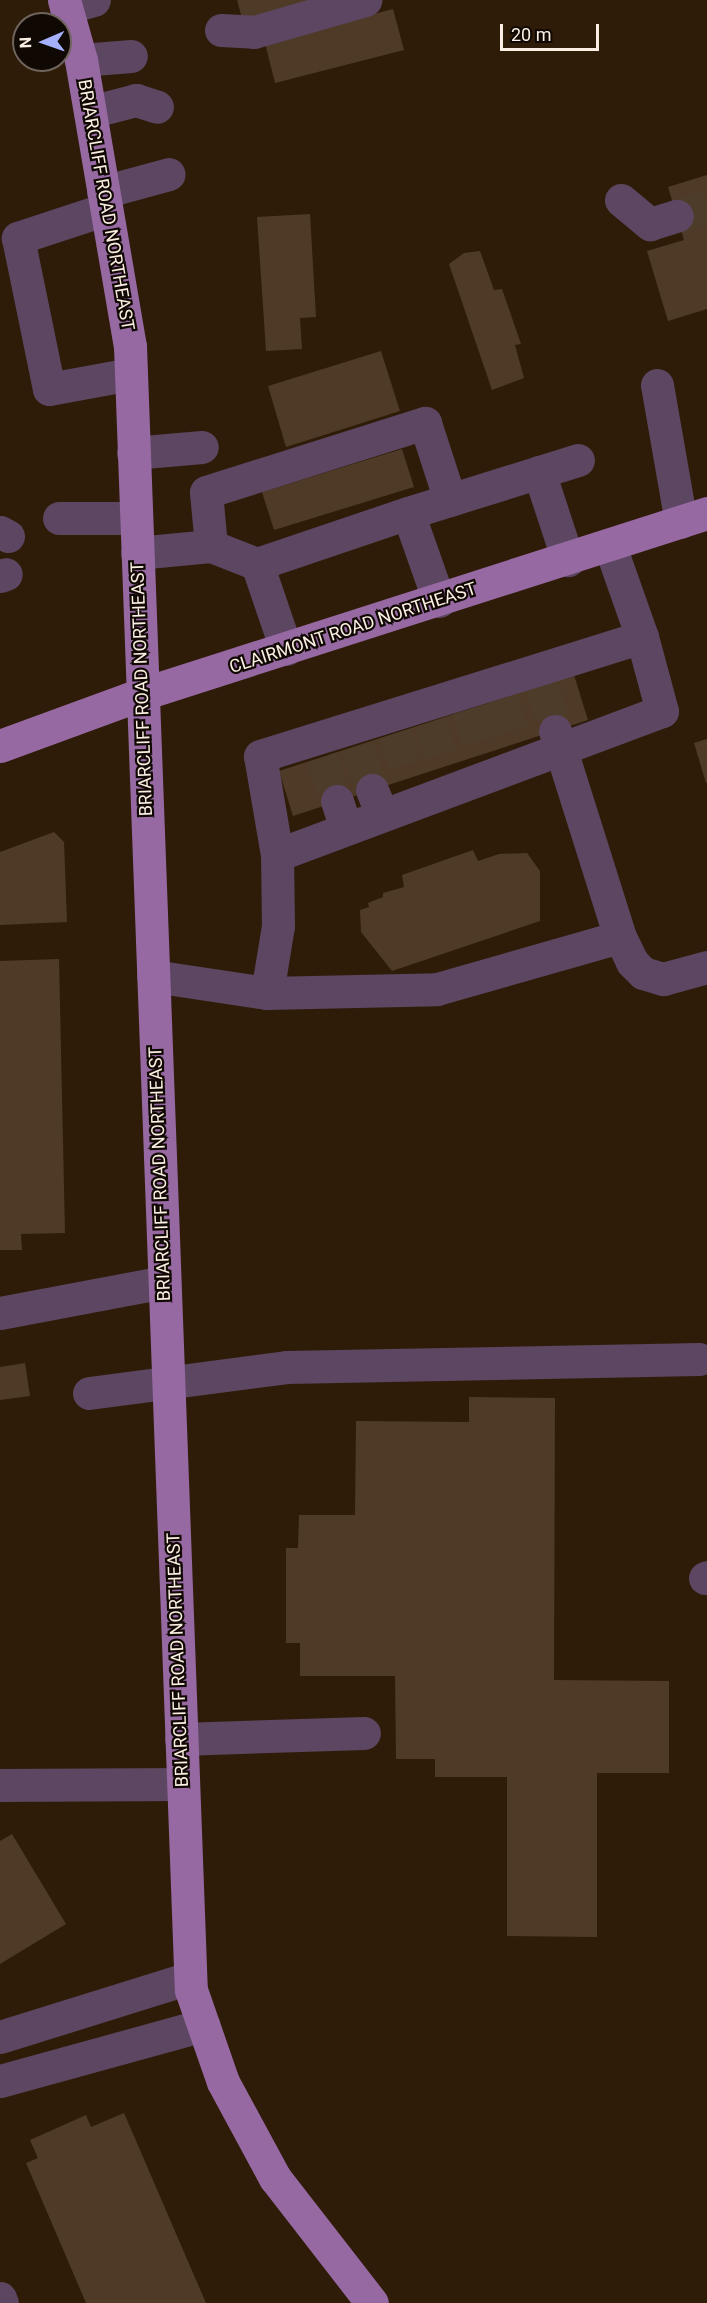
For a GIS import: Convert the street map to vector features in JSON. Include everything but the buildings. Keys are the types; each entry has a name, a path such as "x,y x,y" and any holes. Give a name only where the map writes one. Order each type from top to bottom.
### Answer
{"main road":[{"name":"BRIARCLIFF ROAD NORTHEAST","path":"74,3 81,60 130,346 190,1978 203,2025 223,2082 275,2178 372,2303"},
{"name":"CLAIRMONT ROAD NORTHEAST","path":"0,746 142,694 694,518"}],"street":[{"path":"221,30 254,32 365,0"},
{"path":"81,60 131,56"},
{"path":"90,112 136,100 157,106"},
{"path":"130,374 49,389 18,237 169,174"},
{"path":"621,200 650,224 677,216"},
{"path":"657,385 694,518"},
{"path":"211,546 206,492 425,423 450,500"},
{"path":"133,453 202,447"},
{"path":"137,553 211,546 257,564 408,513 578,460"},
{"path":"539,472 568,560"},
{"path":"408,513 439,601"},
{"path":"59,518 136,518"},
{"path":"277,855 342,815 558,740 662,711 642,637 610,546"},
{"path":"257,564 286,649"},
{"path":"267,993 278,926 277,855 260,756 319,748 540,677 642,637"},
{"path":"558,740 620,937 632,962 651,977 675,978 707,967"},
{"path":"153,975 267,993 437,989 620,937"},
{"path":"0,1313 164,1282"},
{"path":"89,1393 168,1379 286,1367 699,1359"},
{"path":"182,1739 364,1733"},
{"path":"0,1785 183,1784"},
{"path":"0,2037 190,1978"},
{"path":"59,2019 70,2062"},
{"path":"0,2081 203,2025"},
{"path":"0,2298 2,2303"}],"tunnel":[{"path":"677,216 707,206"},
{"path":"542,685 555,731"},
{"path":"501,699 516,743"},
{"path":"469,709 482,755"},
{"path":"430,722 444,767"},
{"path":"395,733 409,778"},
{"path":"357,746 372,790"},
{"path":"322,757 337,801"}]}
